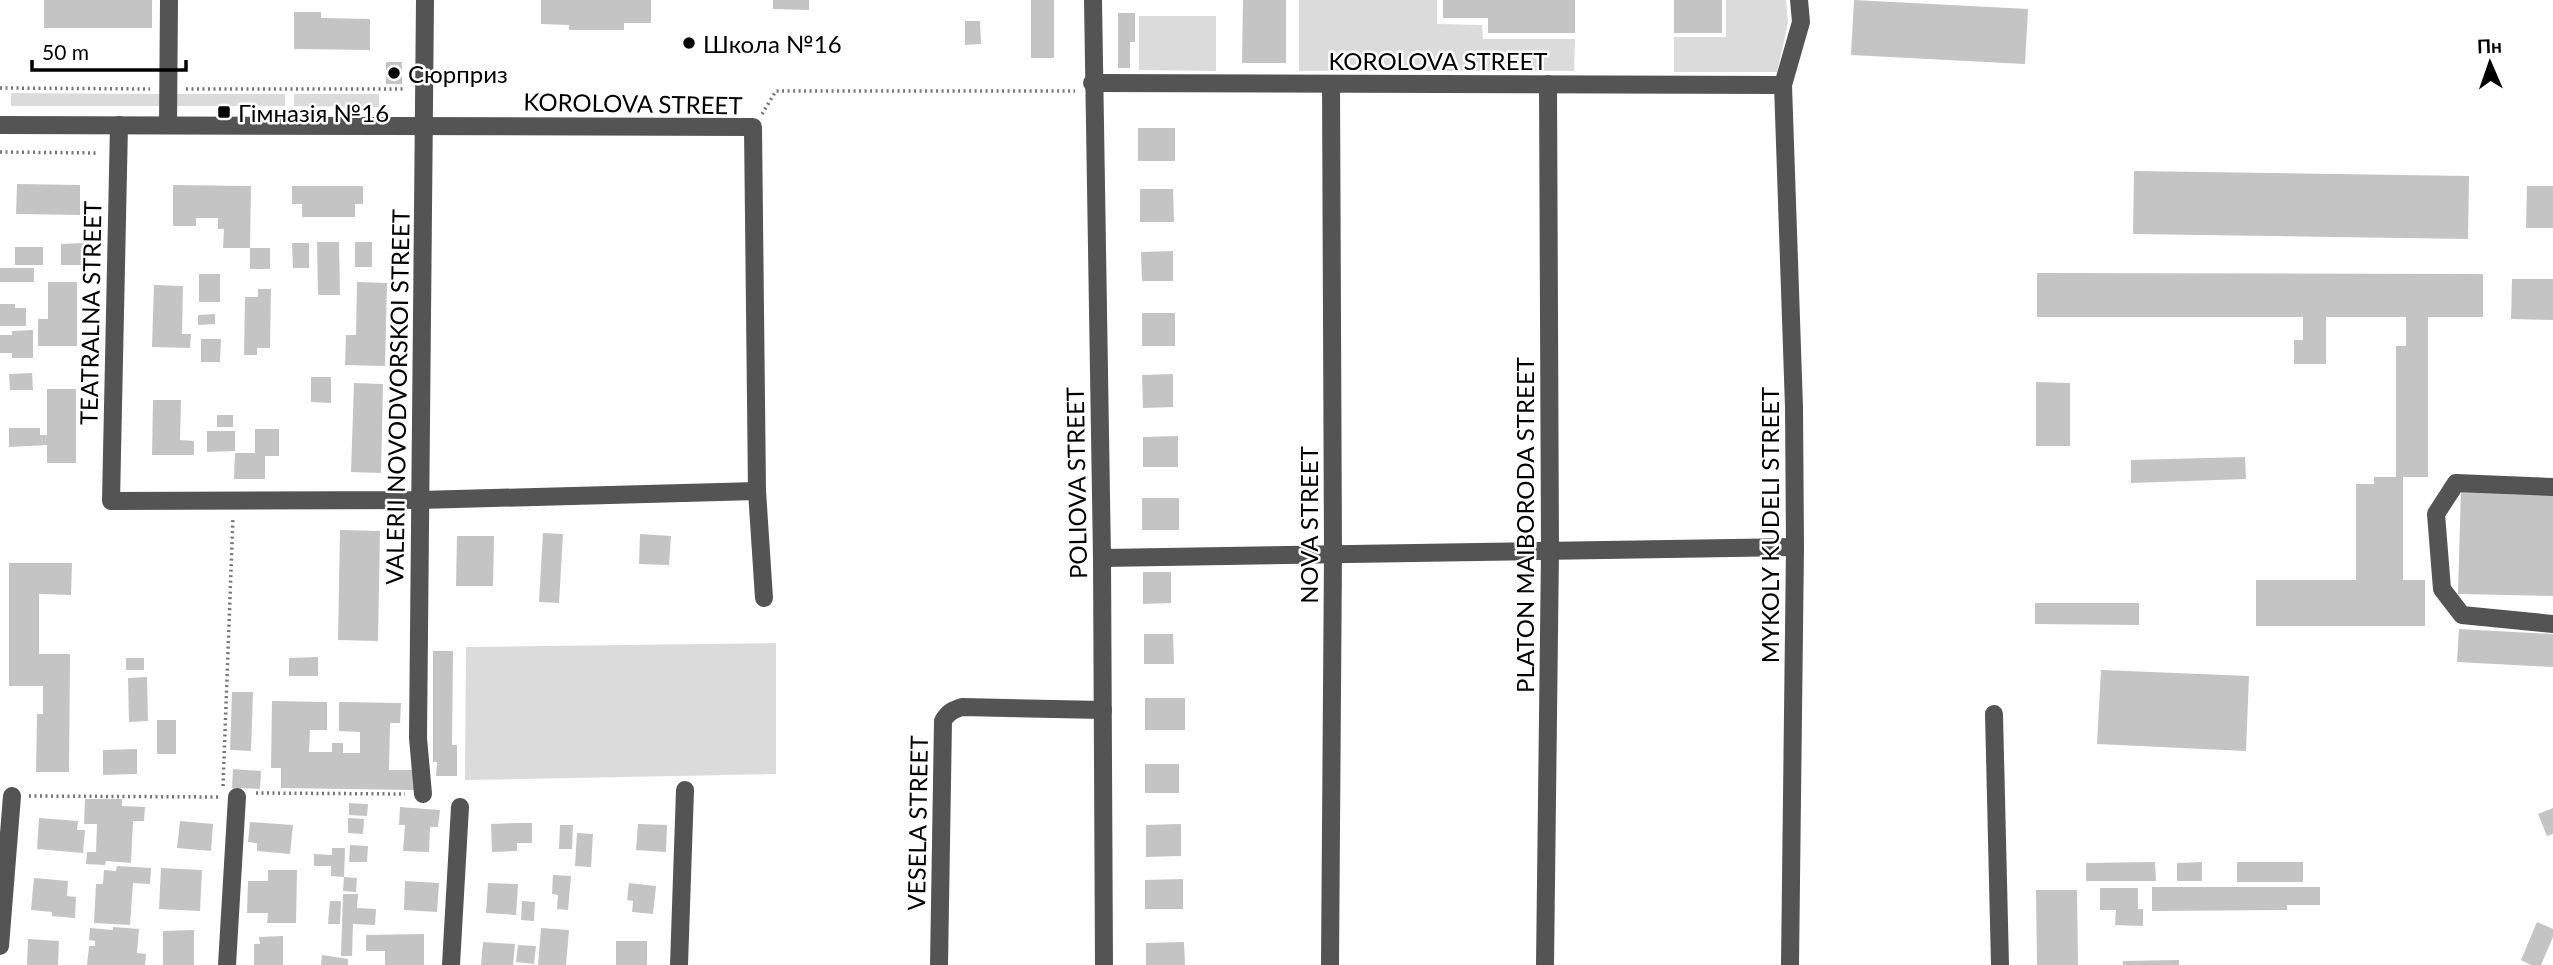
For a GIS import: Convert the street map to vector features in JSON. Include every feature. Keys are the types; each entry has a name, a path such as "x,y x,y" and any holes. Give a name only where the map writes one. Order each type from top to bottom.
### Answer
{"street":[{"path":"168,125 169,0"},
{"name":"VALERII NOVODVORSKOI STREET","path":"423,794 418,738 425,0"},
{"name":"POLIOVA STREET","path":"1093,0 1092,83 1102,558 1104,965"},
{"name":"MYKOLY KUDELI STREET","path":"1790,965 1794,407 1783,85 1801,22 1799,0"},
{"name":"KOROLOVA STREET","path":"1092,83 1783,85"},
{"name":"NOVA STREET","path":"1331,84 1331,965"},
{"name":"PLATON MAIBORODA STREET","path":"1545,965 1550,551 1548,84"},
{"name":"KOROLOVA STREET","path":"0,125 753,127 757,491 764,598"},
{"name":"TEATRALNA STREET","path":"118,125 111,501 234,501"},
{"path":"2553,487 2456,483 2436,514 2442,589 2462,615 2553,624"},
{"path":"234,501 420,500 757,491"},
{"path":"1102,558 1795,547"},
{"name":"VESELA STREET","path":"939,965 943,721 946,716 962,707 1103,710"},
{"path":"1994,714 2000,965"},
{"path":"679,965 685,790"},
{"path":"0,946 12,796"},
{"path":"227,965 229,797"},
{"path":"452,965 460,807"}],"path":[{"path":"753,127 776,91 1079,91 1092,83"},
{"path":"0,88 425,90"},
{"path":"0,152 118,153"},
{"path":"229,797 234,501"},
{"path":"12,796 423,794"}],"shaded area":[{"path":"1299,0 1437,0 1437,24 1482,25 1483,39 1575,39 1574,71 1299,71"},
{"path":"1726,0 1786,0 1788,23 1777,72 1674,72 1674,37 1726,37"},
{"path":"1139,16 1216,16 1216,71 1139,70"},
{"path":"11,93 161,94 161,106 11,106"},
{"path":"174,94 285,94 285,106 174,106"},
{"path":"294,94 379,94 379,107 294,106"},
{"path":"776,643 776,774 465,780 466,647"}],"building":[{"path":"44,0 152,0 152,28 44,28"},
{"path":"541,0 651,0 651,23 624,23 624,30 569,30 569,25 541,24"},
{"path":"773,0 809,0 809,10 773,9"},
{"path":"1031,0 1054,0 1054,58 1031,58"},
{"path":"1243,0 1286,0 1286,63 1242,63"},
{"path":"1443,0 1575,0 1575,33 1488,33 1488,18 1443,18"},
{"path":"1674,0 1722,0 1722,33 1674,33"},
{"path":"1854,0 2028,9 2025,64 1851,55"},
{"path":"294,12 321,12 321,18 370,19 370,50 294,49"},
{"path":"1118,13 1135,13 1135,42 1130,42 1130,68 1118,68"},
{"path":"965,21 980,21 981,44 965,45"},
{"name":"Сюрприз","path":"386,62 402,62 402,84 386,84"},
{"path":"1138,128 1175,128 1175,161 1138,161"},
{"path":"2134,171 2469,176 2468,239 2133,234"},
{"path":"17,184 80,185 80,215 16,214"},
{"path":"173,185 251,186 250,248 223,248 224,229 218,229 218,218 196,218 196,226 173,226"},
{"path":"292,186 363,186 363,204 355,204 355,217 302,217 302,204 292,204"},
{"path":"2527,186 2553,186 2553,228 2526,228"},
{"path":"1140,189 1173,189 1174,222 1140,222"},
{"path":"317,242 339,242 340,295 318,295"},
{"path":"355,242 372,242 372,267 355,267"},
{"path":"84,243 84,265 61,265 61,244"},
{"path":"292,243 309,243 309,268 293,268"},
{"path":"15,247 43,247 43,265 15,265"},
{"path":"250,248 270,248 270,269 250,269"},
{"path":"1173,251 1173,281 1142,281 1141,252"},
{"path":"0,268 34,268 34,282 0,282"},
{"path":"2037,273 2483,274 2483,317 2428,317 2428,477 2403,477 2403,580 2425,580 2425,626 2256,626 2256,580 2356,580 2356,484 2374,484 2374,477 2396,477 2396,346 2406,346 2406,317 2326,317 2326,364 2294,364 2294,340 2303,340 2303,317 2037,317"},
{"path":"199,274 220,274 220,302 199,302"},
{"path":"2512,279 2553,279 2553,320 2511,319"},
{"path":"48,282 77,282 77,346 38,346 38,319 48,319"},
{"path":"357,282 387,283 385,366 345,365 346,335 356,335"},
{"path":"154,285 183,286 182,334 191,334 190,348 152,347"},
{"path":"258,289 271,289 270,348 257,348 257,355 244,355 245,297 258,297"},
{"path":"0,304 15,304 15,308 26,308 26,326 0,326"},
{"path":"1142,313 1175,313 1175,346 1142,346"},
{"path":"215,314 215,324 198,325 198,315"},
{"path":"33,330 33,358 12,358 12,353 0,353 0,335 12,335 12,331"},
{"path":"201,339 221,339 220,362 201,362"},
{"path":"32,373 33,390 10,390 9,374"},
{"path":"1173,374 1173,407 1143,408 1142,375"},
{"path":"311,377 331,377 331,403 311,402"},
{"path":"2036,382 2070,383 2070,446 2036,446"},
{"path":"354,383 383,384 381,473 351,472"},
{"path":"47,389 76,389 76,463 47,463 47,445 9,447 9,428 40,428 40,435 47,435"},
{"path":"153,400 181,400 180,440 194,441 194,455 152,455"},
{"path":"217,415 233,415 233,427 217,427"},
{"path":"255,429 279,429 279,456 265,456 265,479 234,479 235,453 255,453"},
{"path":"207,431 235,431 235,451 207,452"},
{"path":"1178,436 1178,467 1143,467 1143,437"},
{"path":"2245,457 2246,479 2131,483 2131,460"},
{"path":"2461,489 2553,492 2553,596 2458,594"},
{"path":"1142,498 1179,498 1179,530 1142,530"},
{"path":"340,530 380,531 378,641 338,640"},
{"path":"543,533 563,534 559,603 539,602"},
{"path":"640,534 671,536 669,565 639,564"},
{"path":"457,536 494,536 493,586 456,586"},
{"path":"9,563 72,563 71,595 39,594 39,654 70,654 69,772 36,772 37,714 43,714 43,686 9,686"},
{"path":"1143,572 1171,572 1171,603 1143,604"},
{"path":"2035,603 2139,603 2139,625 2035,624"},
{"path":"2459,629 2553,634 2553,667 2457,662"},
{"path":"1144,634 1173,634 1174,664 1144,664"},
{"path":"433,651 453,651 452,745 457,745 457,776 436,776 437,762 433,762"},
{"path":"318,657 318,676 289,676 289,658"},
{"path":"126,658 144,658 144,670 126,670"},
{"path":"2101,670 2249,676 2246,751 2097,744"},
{"path":"147,677 148,721 129,722 128,678"},
{"path":"232,692 253,692 251,751 230,750"},
{"path":"1145,698 1185,698 1185,730 1145,730"},
{"path":"272,701 327,702 327,730 310,730 309,752 332,752 332,743 343,743 343,753 360,753 360,732 339,731 339,702 401,703 400,723 390,723 389,770 414,770 414,790 281,788 281,768 271,768"},
{"path":"157,720 176,720 176,754 157,754"},
{"path":"137,749 137,774 103,775 103,750"},
{"path":"1145,764 1179,764 1179,793 1145,793"},
{"path":"233,769 261,771 260,789 232,788"},
{"path":"85,799 122,799 122,806 145,807 144,821 133,821 131,863 106,861 105,865 86,864 87,852 96,852 97,824 84,824"},
{"path":"349,803 368,804 367,816 349,815"},
{"path":"400,807 440,810 438,827 430,827 429,852 403,851 405,825 399,825"},
{"path":"2553,808 2553,834 2547,836 2538,814"},
{"path":"39,818 78,821 77,830 85,830 83,853 37,849"},
{"path":"348,818 364,819 363,834 348,833"},
{"path":"180,821 213,824 211,851 177,848"},
{"path":"250,822 293,825 290,854 257,851 257,843 248,842"},
{"path":"532,823 532,843 517,843 517,851 492,852 491,824"},
{"path":"638,824 667,825 666,852 636,850"},
{"path":"1181,824 1181,856 1146,857 1146,825"},
{"path":"560,825 573,825 572,849 559,849"},
{"path":"577,833 593,834 591,867 575,866"},
{"path":"350,845 368,846 367,862 349,862"},
{"path":"332,848 345,848 344,877 331,876 331,866 314,866 314,854 332,855"},
{"path":"2155,862 2156,881 2086,881 2086,863"},
{"path":"2202,862 2202,881 2177,881 2177,863"},
{"path":"2237,862 2303,862 2303,882 2237,882"},
{"path":"117,866 151,868 150,884 133,883 130,925 94,923 96,884 103,884 104,870 116,871"},
{"path":"161,868 202,870 200,911 159,909"},
{"path":"268,870 297,870 296,923 267,923 268,913 247,913 248,881 268,881"},
{"path":"553,875 571,876 568,910 557,909 558,895 552,894"},
{"path":"344,877 357,878 356,892 343,891"},
{"path":"34,878 68,881 67,896 76,897 75,918 52,916 52,912 31,910"},
{"path":"1183,879 1183,909 1145,909 1145,880"},
{"path":"405,881 439,883 437,912 404,910"},
{"path":"488,883 518,884 516,915 486,913"},
{"path":"629,883 656,886 653,914 632,912 633,901 627,900"},
{"path":"2152,887 2320,887 2320,905 2287,905 2287,910 2152,911"},
{"path":"2100,888 2138,888 2138,909 2143,909 2143,926 2115,925 2116,910 2100,910"},
{"path":"2036,890 2077,890 2078,965 2037,965"},
{"path":"343,894 358,894 357,908 376,909 375,925 353,924 352,956 341,956"},
{"path":"330,901 341,901 340,924 328,924"},
{"path":"522,901 535,902 534,921 521,920"},
{"path":"2537,922 2553,929 2553,937 2541,965 2531,965 2521,960"},
{"path":"113,927 139,929 137,953 146,954 145,965 87,965 89,946 95,946 95,941 89,940 90,928 113,930"},
{"path":"541,928 569,930 566,965 538,965"},
{"path":"194,930 194,965 163,965 163,931"},
{"path":"424,934 424,965 385,965 385,951 366,951 366,935"},
{"path":"283,936 283,965 254,965 254,944 260,944 259,937"},
{"path":"28,939 59,941 58,965 27,965"},
{"path":"616,941 647,941 647,965 616,965"},
{"path":"483,942 515,944 513,965 481,965"},
{"path":"1184,942 1185,965 1146,965 1146,943"},
{"path":"518,945 536,946 534,964 516,962"},
{"path":"322,955 348,959 348,965 321,965"},
{"path":"2179,960 2179,965 2123,965 2123,961"}],"place":[{"name":"Школа №16","path":"689,43"},
{"name":"Сюрприз","path":"394,73"},
{"name":"Гімназія №16","path":"224,112"}]}
